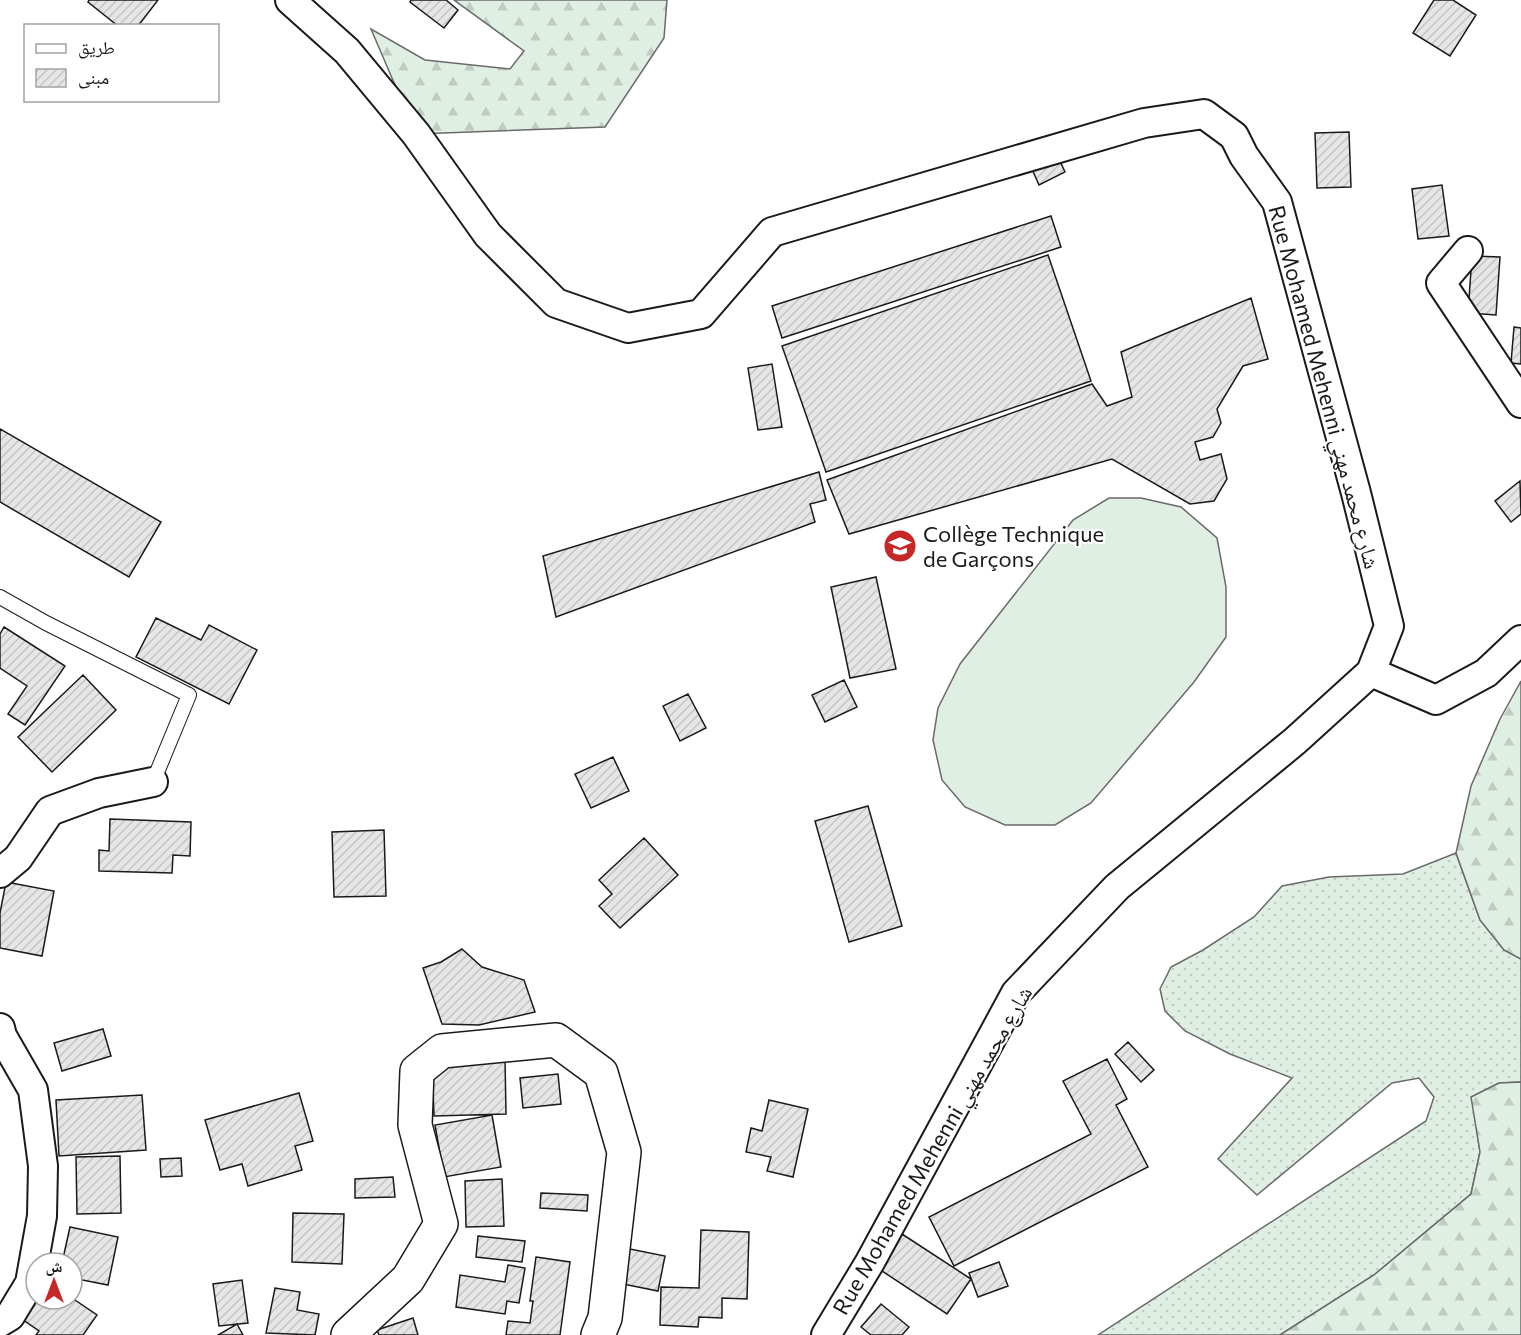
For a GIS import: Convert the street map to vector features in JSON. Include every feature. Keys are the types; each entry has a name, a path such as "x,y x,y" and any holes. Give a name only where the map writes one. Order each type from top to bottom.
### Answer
{"street":[{"name":"Rue Mohamed Mehenni شارع محمد مهني","path":"290,0 347,51 416,134 488,235 556,303 628,328 701,314 772,232 1144,123 1204,114 1234,136 1244,156 1277,202 1356,493 1389,626 1371,672 1295,741 1117,887 1016,993 870,1262 826,1335"},
{"path":"1468,251 1441,283 1521,403"},
{"path":"1371,672 1436,700 1486,673 1521,640"},
{"path":"0,873 18,858 50,811 99,793 153,782"},
{"path":"0,1028 2,1036 33,1090 43,1166 42,1216 30,1283 10,1317 0,1322"},
{"path":"348,1335 408,1279 441,1224 415,1125 417,1071 442,1051 556,1040 601,1073 624,1152 605,1318 598,1335"}],"lane":[{"path":"0,597 46,623 189,695 153,782"}],"green space":[{"path":"454,0 667,0 664,38 605,127 416,134 371,29 425,60 510,69 524,51"},
{"path":"1109,498 1141,498 1181,507 1217,538 1226,587 1226,637 1194,682 1091,803 1055,825 1005,825 965,807 942,780 933,740 938,708 960,664 1073,520"},
{"path":"1521,681 1521,959 1504,950 1480,920 1456,853 1471,786 1500,719"},
{"path":"1456,853 1480,920 1504,950 1521,959 1521,1082 1499,1083 1472,1097 1480,1152 1471,1194 1374,1275 1280,1335 1098,1335 1426,1121 1434,1097 1419,1078 1392,1083 1257,1195 1218,1159 1292,1078 1230,1054 1185,1031 1165,1011 1160,989 1171,967 1203,950 1254,917 1282,886 1329,877 1403,874"},
{"path":"1521,1082 1521,1335 1280,1335 1374,1275 1471,1194 1480,1152 1471,1097 1499,1083"}],"building":[{"path":"89,0 158,0 140,24 116,24 88,2"},
{"path":"411,0 446,0 458,10 444,28 410,2"},
{"path":"1434,0 1453,0 1476,15 1450,56 1413,33"},
{"path":"1349,132 1351,187 1317,188 1315,133"},
{"path":"1058,157 1065,172 1039,185 1032,169"},
{"path":"1442,185 1449,236 1418,239 1412,189"},
{"path":"1051,216 1061,247 782,338 772,306"},
{"path":"1048,255 1091,381 826,472 782,346"},
{"path":"1472,256 1500,257 1496,315 1468,313"},
{"path":"1251,298 1268,359 1243,366 1217,409 1221,423 1213,437 1195,442 1200,460 1221,454 1227,479 1214,501 1190,504 1112,459 849,534 827,480 1092,384 1107,406 1132,397 1121,352"},
{"path":"1514,327 1521,328 1521,364 1511,363"},
{"path":"772,364 782,427 758,430 748,368"},
{"path":"0,429 161,522 129,577 0,502"},
{"path":"819,472 826,500 810,504 815,522 556,617 543,556"},
{"path":"1520,481 1521,514 1511,522 1495,501"},
{"path":"876,577 896,669 850,678 831,587"},
{"path":"156,618 201,640 209,625 257,650 229,704 136,657"},
{"path":"4,627 65,666 25,725 8,714 27,686 0,668 0,634"},
{"path":"83,675 116,710 52,772 18,737"},
{"path":"844,680 857,707 825,722 812,695"},
{"path":"688,694 706,728 680,741 663,706"},
{"path":"613,757 629,791 591,808 575,774"},
{"path":"868,806 902,926 849,942 815,821"},
{"path":"110,819 191,822 190,856 173,855 172,873 99,871 99,850 109,851"},
{"path":"384,830 386,896 334,897 332,832"},
{"path":"644,838 678,875 620,928 599,906 612,894 599,880"},
{"path":"6,882 54,891 42,956 0,948 0,913"},
{"path":"462,949 482,967 524,980 535,1012 479,1025 442,1024 423,968 441,962"},
{"path":"103,1029 111,1056 62,1071 54,1043"},
{"path":"1128,1042 1154,1070 1141,1082 1115,1054"},
{"path":"505,1059 506,1114 434,1116 432,1061"},
{"path":"1107,1059 1127,1099 1116,1105 1148,1167 954,1266 929,1217 1091,1134 1063,1081"},
{"path":"558,1074 561,1104 523,1108 520,1078"},
{"path":"299,1093 313,1141 295,1146 302,1170 248,1186 242,1164 220,1170 205,1120"},
{"path":"142,1095 146,1150 59,1156 56,1100"},
{"path":"769,1100 808,1109 793,1177 767,1171 771,1157 746,1152 751,1128 762,1131"},
{"path":"492,1115 501,1167 444,1177 435,1125"},
{"path":"120,1156 121,1213 77,1214 76,1157"},
{"path":"181,1158 182,1176 161,1177 160,1159"},
{"path":"393,1177 395,1197 355,1198 355,1179"},
{"path":"502,1179 504,1226 466,1227 465,1181"},
{"path":"541,1193 588,1195 587,1211 540,1208"},
{"path":"293,1213 344,1214 342,1264 292,1262"},
{"path":"70,1227 118,1237 108,1285 84,1280 84,1251 65,1251"},
{"path":"701,1230 749,1232 747,1299 722,1298 722,1318 699,1317 698,1327 660,1325 661,1287 699,1288"},
{"path":"902,1234 971,1279 947,1314 879,1269"},
{"path":"478,1236 525,1241 522,1262 476,1257"},
{"path":"615,1246 665,1256 658,1291 608,1281"},
{"path":"536,1257 570,1262 560,1335 506,1335 508,1321 530,1323 533,1301 530,1301"},
{"path":"999,1262 1008,1286 978,1297 969,1273"},
{"path":"508,1265 525,1268 519,1303 507,1301 505,1314 456,1307 460,1275 505,1282"},
{"path":"242,1280 248,1323 219,1326 213,1284"},
{"path":"275,1288 300,1292 297,1310 319,1314 315,1335 266,1333"},
{"path":"881,1304 909,1327 902,1335 871,1335 861,1327"},
{"path":"84,1306 97,1315 83,1335 36,1335 39,1331 22,1319 28,1311 84,1311"},
{"path":"413,1318 418,1335 379,1335 377,1330"},
{"path":"237,1324 243,1335 218,1335"}],"place":[{"name":"Collège Technique de Garçons","path":"900,546"}]}
